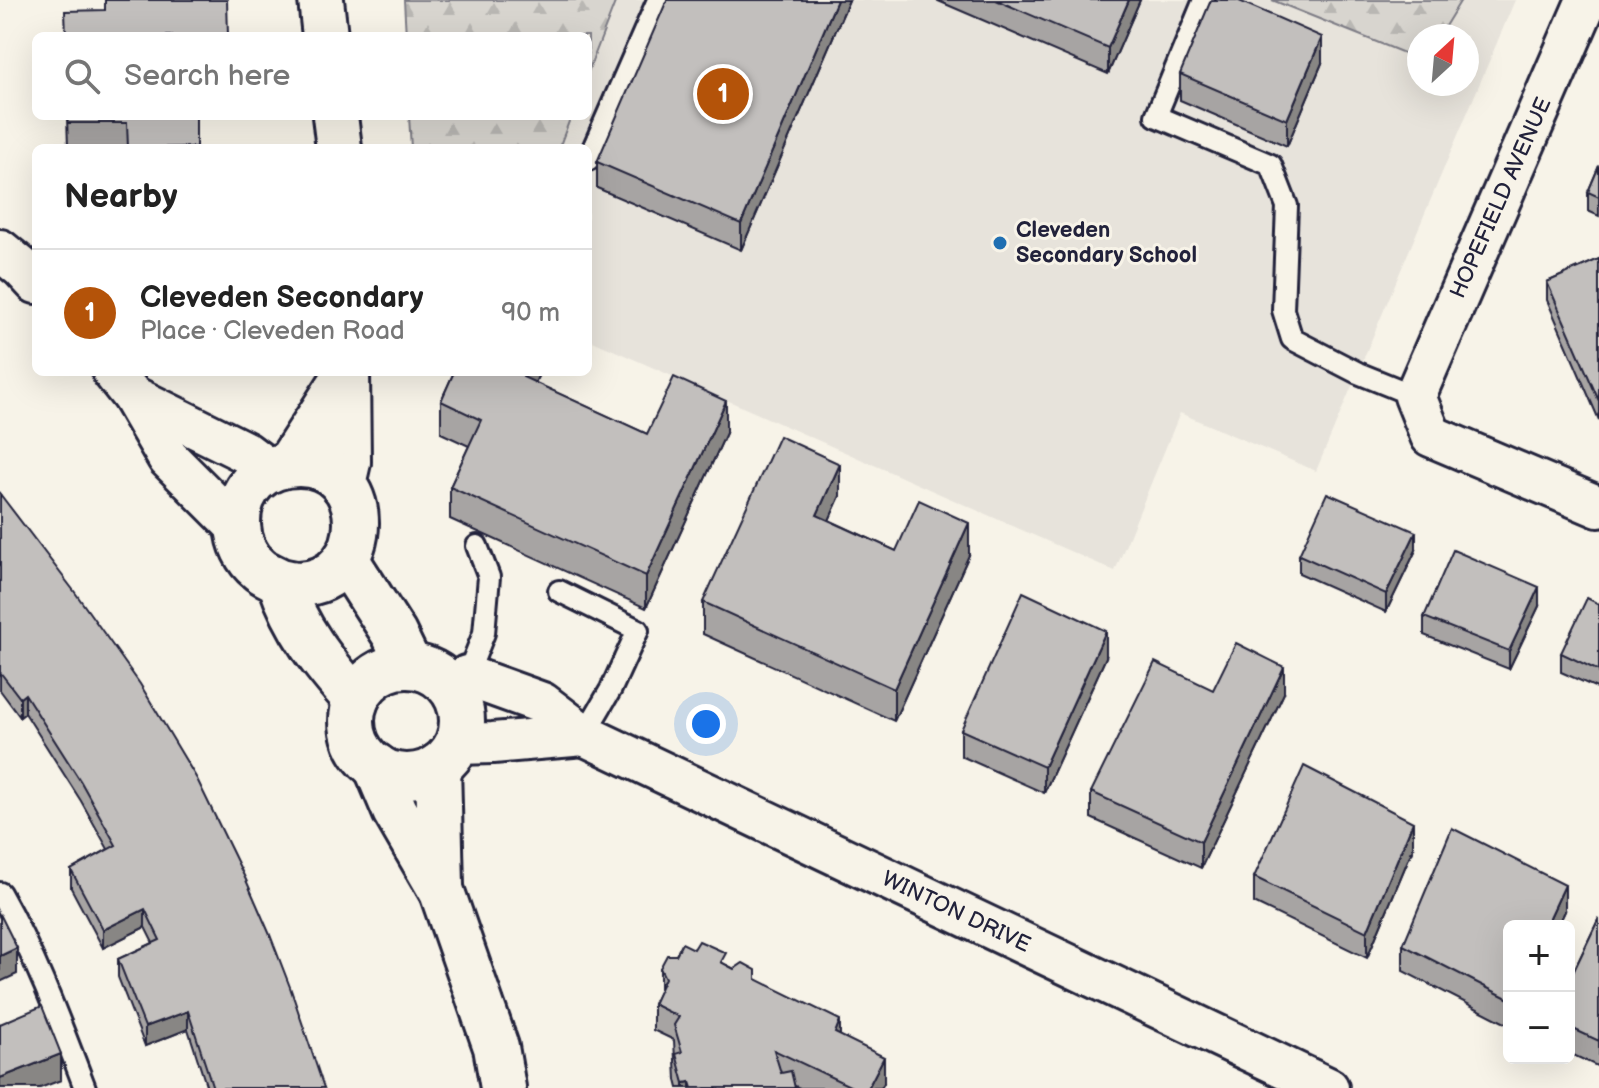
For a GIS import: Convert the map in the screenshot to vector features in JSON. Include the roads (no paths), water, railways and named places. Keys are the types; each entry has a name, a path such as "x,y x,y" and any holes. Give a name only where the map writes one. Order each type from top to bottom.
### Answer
{"street":[{"path":"321,0 325,32"},
{"name":"HOPEFIELD AVENUE","path":"1415,396 1587,0"},
{"path":"336,120 338,144"},
{"path":"0,250 32,279"},
{"path":"279,467 345,376"},
{"path":"343,484 348,462 347,376"},
{"path":"122,384 245,452 279,467"},
{"path":"122,384 168,458 237,527"},
{"path":"1415,396 1431,436 1599,507"},
{"path":"309,464 328,471 343,484 354,502 357,522 355,542 346,559 333,572 317,580 298,584 280,581 259,570 243,551 237,527 245,493 255,480 279,467 309,464"},
{"path":"346,559 394,634 409,665"},
{"path":"280,581 288,605 323,662 356,700"},
{"path":"442,892 448,755 462,729 459,681 409,665 383,671 372,678 356,700 352,718 354,736 362,753 376,766 393,774 411,776 425,773 448,755 493,743 584,735"},
{"name":"WINTON DRIVE","path":"459,681 542,703 584,735 1328,1088"},
{"path":"376,766 395,811 442,892 496,1047 503,1088"}],"lane":[{"path":"592,151 658,0"},
{"path":"1204,0 1156,116 1271,165 1287,206 1283,310 1292,339 1358,373 1415,396"},
{"path":"459,681 484,633 489,577 477,546"},
{"path":"559,591 638,630 611,689 584,735"},
{"path":"0,893 49,995 85,1088"}],"place":[{"name":"Cleveden Secondary","path":"723,94"},
{"name":"Cleveden Secondary School","path":"1000,243"}]}
